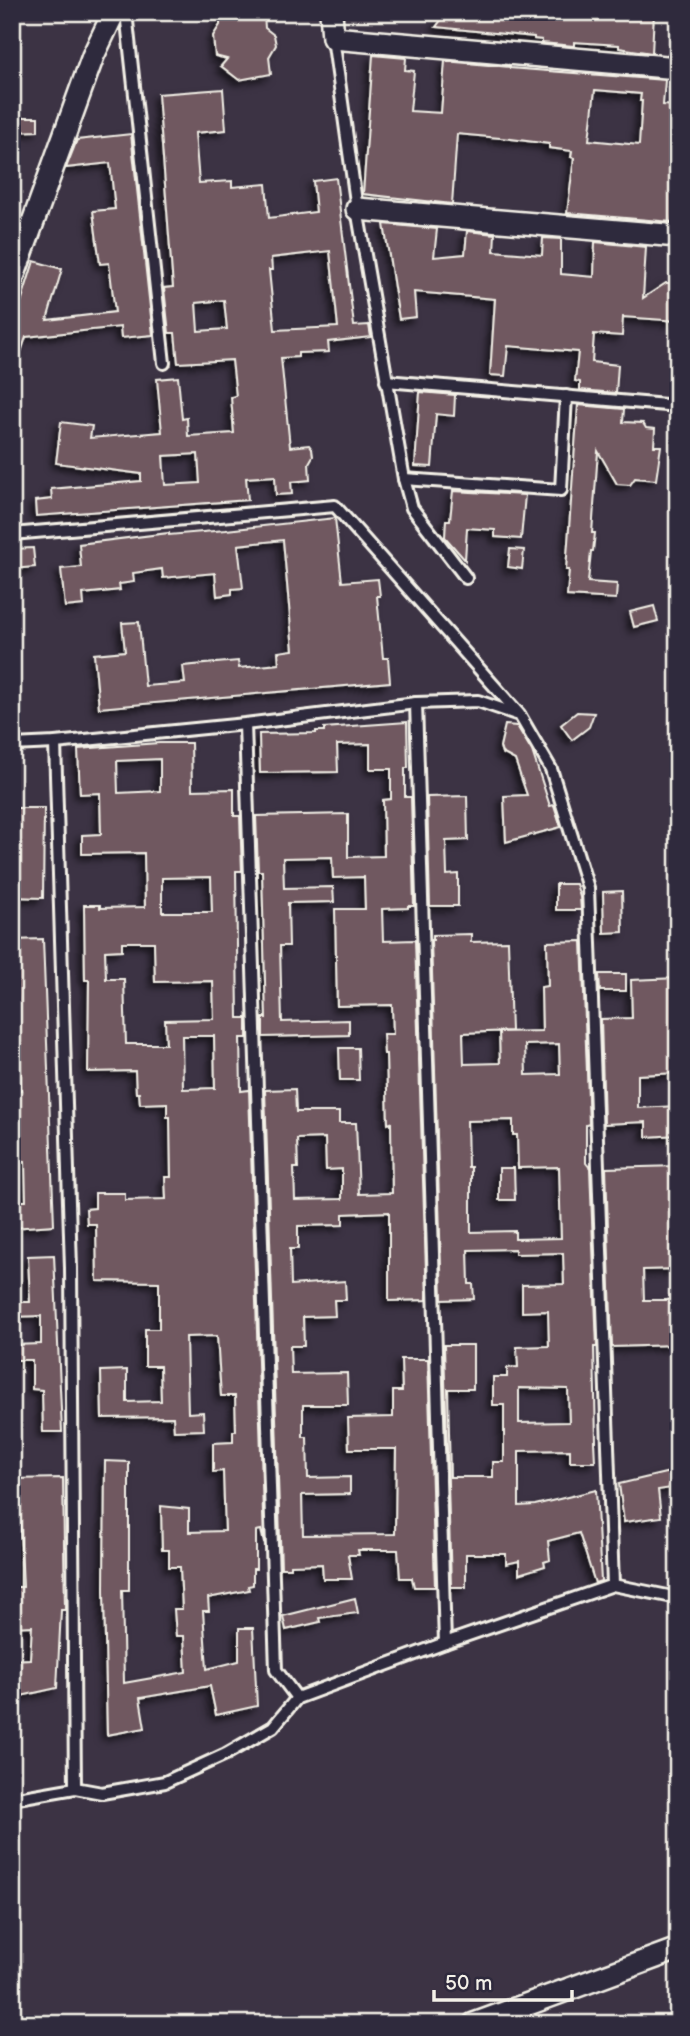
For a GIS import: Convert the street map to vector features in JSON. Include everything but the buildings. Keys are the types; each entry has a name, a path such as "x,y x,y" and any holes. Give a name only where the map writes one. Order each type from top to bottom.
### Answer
{"street":[{"path":"12,280 93,56 114,12"},
{"path":"331,12 333,38 678,68"},
{"path":"357,209 678,236"},
{"path":"474,2024 678,1949"}],"lane":[{"path":"126,12 164,363"},
{"path":"333,38 357,209 404,479 412,508 466,578"},
{"path":"387,381 678,406"},
{"path":"404,479 561,490 566,396"},
{"path":"12,534 335,506 519,715 551,769 588,888 614,1585"},
{"path":"12,745 245,724 416,703 478,701 519,715"},
{"path":"416,703 445,1643"},
{"path":"245,724 276,1670 297,1698"},
{"path":"55,743 71,1268 75,1788"},
{"path":"12,1799 75,1788 102,1793 165,1782 226,1754 273,1727 297,1698 445,1643 614,1585 678,1598"}]}
